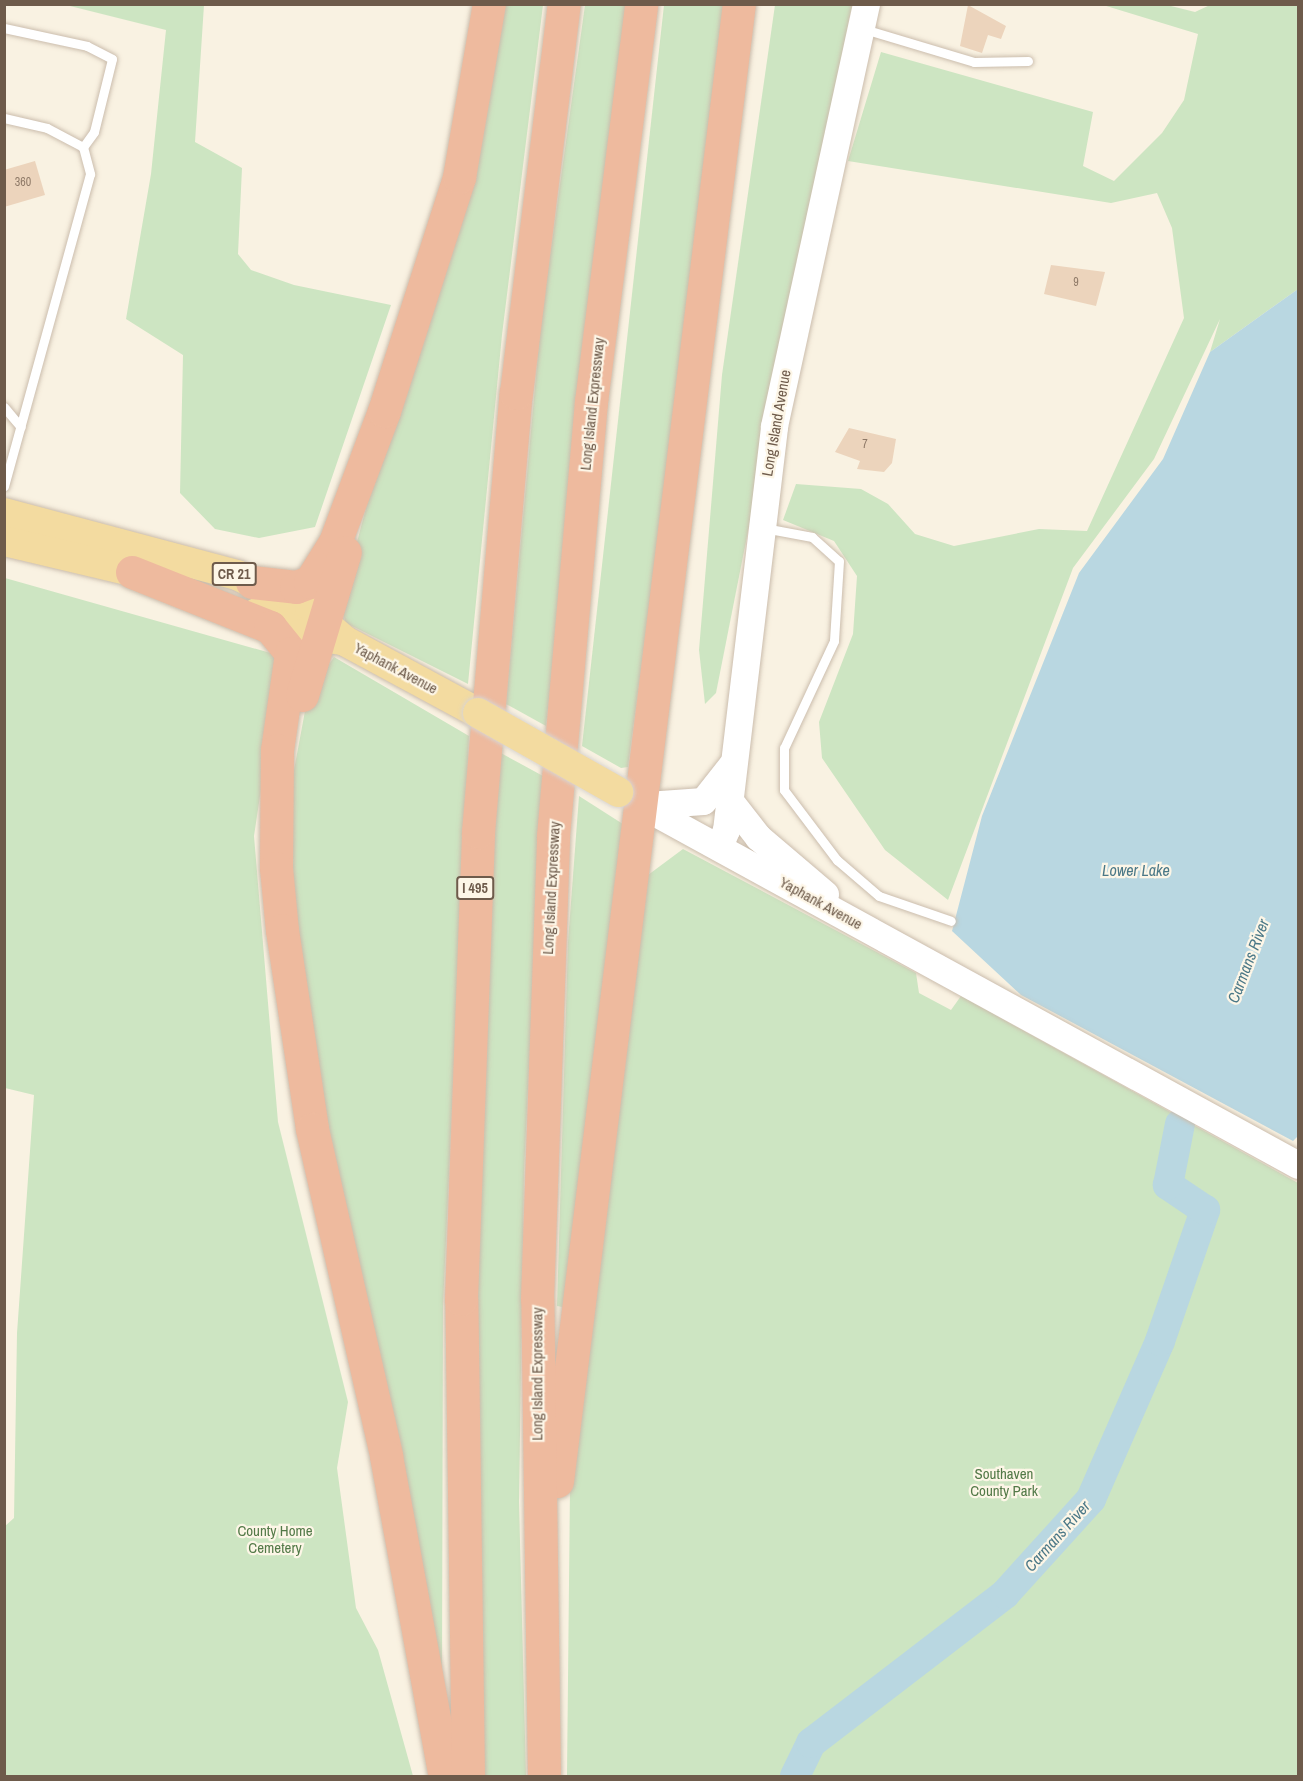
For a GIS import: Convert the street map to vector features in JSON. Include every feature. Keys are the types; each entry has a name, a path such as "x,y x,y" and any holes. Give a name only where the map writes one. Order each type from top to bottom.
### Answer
{"highway":[{"path":"275,825 294,725 329,634 384,411 459,177 489,4"},
{"name":"I 495","path":"468,1776 461,1299 477,842 514,405 564,4"},
{"name":"Long Island Expressway","path":"544,1776 537,1299 553,836 591,402 641,4"},
{"path":"542,1737 563,1400 629,798 739,4"},
{"path":"252,582 296,587 317,576 384,411"},
{"path":"132,572 270,627 288,645 293,664 278,750 275,825 282,930 312,1129 388,1468 445,1776"}],"main road":[{"name":"Long Island Avenue","path":"719,847 730,801 760,527 793,329 864,16"},
{"name":"Yaphank Avenue","path":"4,513 177,556 252,582 329,634 424,683 854,922 1299,1165"},
{"name":"Yaphank Avenue","path":"4,541 200,588 301,634 329,634"},
{"path":"629,798 670,808 703,801 735,760"},
{"path":"730,801 758,837 854,922"}],"lane":[{"path":"864,16 974,62 1028,61"},
{"path":"4,28 87,46 112,59 94,132 83,147"},
{"path":"4,118 47,128 83,147 90,174 4,486"},
{"path":"4,407 21,427"},
{"path":"760,527 812,537 839,561 834,641 784,748 784,790 837,860 879,896 951,921"}],"green space":[{"path":"66,5 204,5 195,142 242,168 238,254 251,270 294,285 391,305 315,527 259,538 215,529 180,493 183,355 126,319 151,174 166,30"},
{"path":"500,5 543,5 502,335 468,684 346,623 343,614 349,572"},
{"path":"585,5 627,5 546,726 506,704 541,321"},
{"path":"664,5 729,5 628,767 621,768 582,746"},
{"path":"775,5 852,5 716,693 705,704 699,650 722,375"},
{"path":"1103,5 1167,5 1195,12 1210,5 1298,5 1298,289 1210,352 1220,319 1154,459 1073,568 948,900 885,850 822,758 819,722 853,634 857,576 834,541 783,520 796,484 861,489 888,504 915,534 954,546 1039,529 1087,531 1184,318 1172,228 1157,193 1111,203 848,161 881,52 1093,112 1083,166 1114,181 1162,133 1184,100 1198,34"},
{"name":"County Home Cemetery","path":"5,578 281,656 254,836 278,1122 348,1402 337,1468 356,1608 378,1650 413,1776 5,1776 4,1527 14,1518 17,1333 34,1095 5,1088"},
{"path":"334,657 469,736 443,1306 442,1677 329,1146 292,901 291,786 308,695"},
{"path":"499,752 543,776 524,1171 519,1502 526,1776 484,1776 474,1499 478,1165"},
{"path":"579,796 626,826 568,1308 557,1306 568,942"},
{"name":"Southaven County Park","path":"683,849 916,973 919,993 951,1010 961,996 1298,1183 1298,1776 567,1776 570,1487 648,875"}],"water":[{"name":"Lower Lake","path":"1298,289 1298,1136 1293,1141 1021,995 952,931 982,816 1079,573 1163,459 1210,352"}],"building":[{"path":"968,5 1006,26 1001,39 988,35 982,53 960,46"},
{"path":"35,161 45,195 4,207 4,170"},
{"path":"1051,265 1105,272 1096,306 1044,294"},
{"path":"849,428 896,439 892,463 884,472 857,469 860,461 835,452"}],"waterway":[{"name":"Carmans River","path":"795,1776 811,1743 1005,1594 1091,1499 1160,1341 1205,1210 1168,1185 1180,1124"}]}
